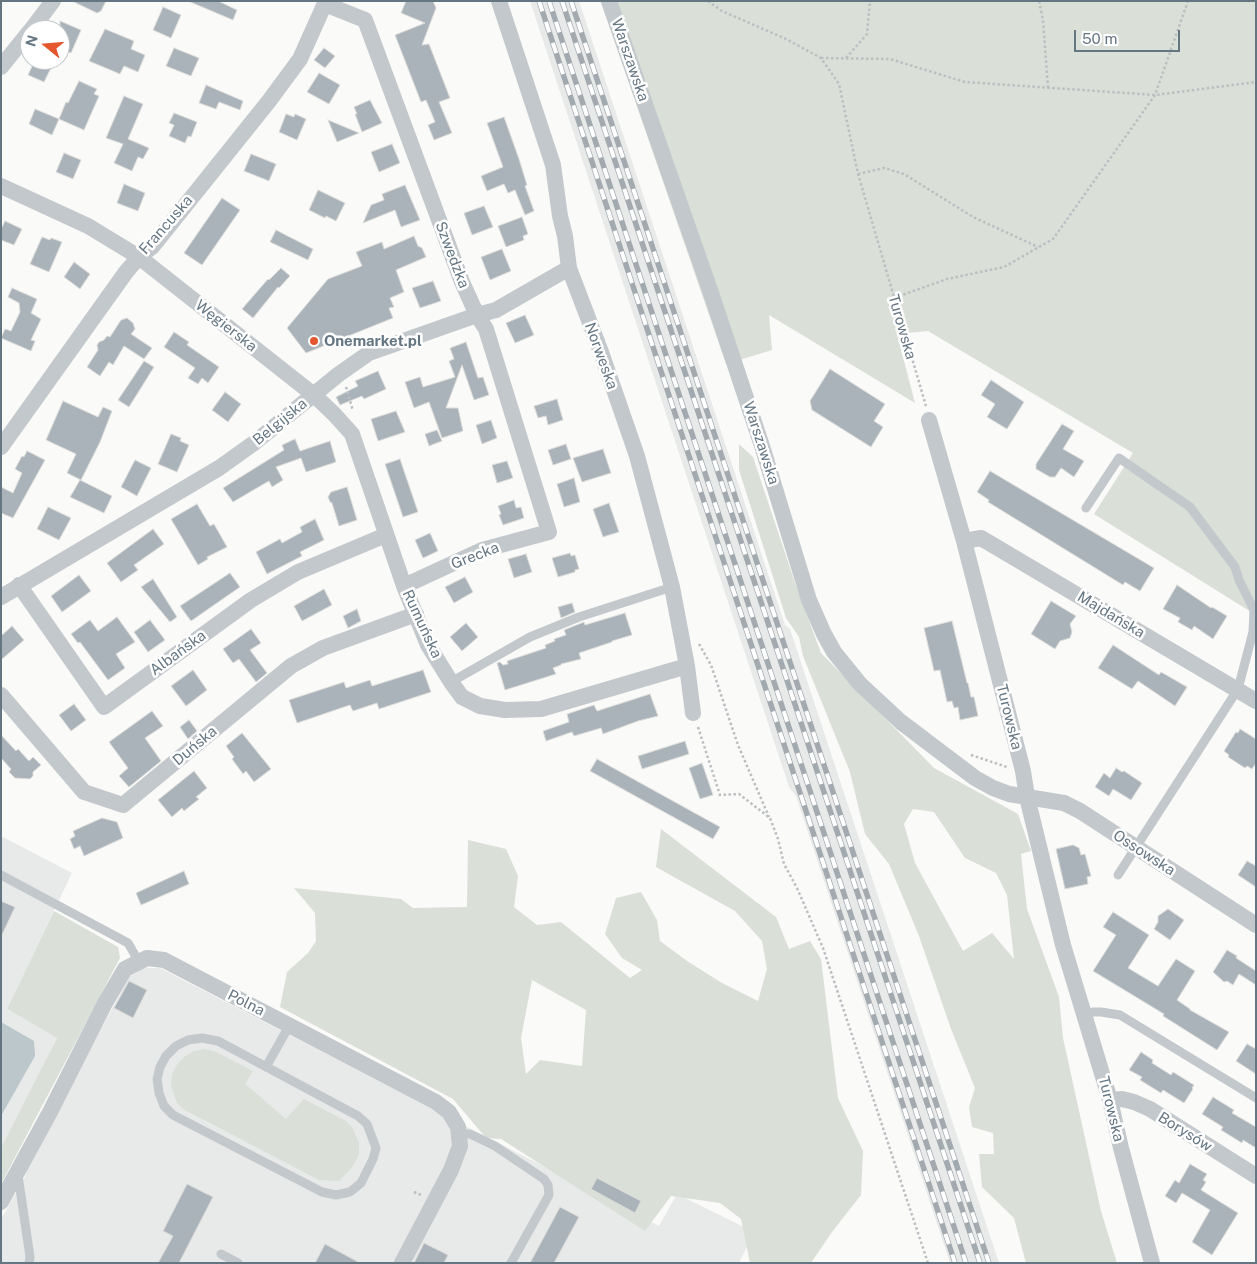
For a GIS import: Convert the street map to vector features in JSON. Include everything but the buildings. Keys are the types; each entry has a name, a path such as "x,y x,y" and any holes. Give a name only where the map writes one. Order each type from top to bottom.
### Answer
{"street":[{"path":"38,20 52,1"},
{"name":"Norweska","path":"500,1 553,165 569,268 601,352 637,456 672,587 694,713"},
{"name":"Warszawska","path":"609,1 711,293 762,446 809,600 824,634 834,652 860,684 901,722 975,778 992,788 1009,794 1027,796"},
{"name":"Francuska","path":"1,447 126,272 139,257 152,247 269,101 300,59 325,3"},
{"name":"Szwedzka","path":"325,3 365,20 462,282 477,315 486,329 549,532"},
{"path":"1,67 20,43"},
{"name":"Węgierska","path":"1,186 88,226 139,257 314,395"},
{"name":"Belgijska","path":"1,597 219,468 254,444 339,374 369,353 496,310 569,268"},
{"name":"Rumuńska","path":"314,395 352,434 404,586 428,645 462,697 480,706 505,710 541,709 687,666"},
{"name":"Turowska","path":"930,420 964,542 1023,771 1027,796 1064,945 1110,1100 1152,1263"},
{"name":"Grecka","path":"404,586 482,550 549,532"},
{"name":"Albańska","path":"19,585 104,707 251,600 298,572 386,535"},
{"name":"Majdańska","path":"964,542 981,538 1256,701"},
{"name":"Duńska","path":"1,695 84,792 123,805 291,666 323,648 416,614"},
{"name":"Ossowska","path":"1027,796 1064,803 1080,811 1256,925"},
{"name":"Polna","path":"138,962 147,958 164,960 436,1102 448,1112 458,1127 459,1134"},
{"path":"1,1202 50,1112 105,1003 125,969 138,962"},
{"name":"Borysów","path":"1110,1100 1134,1102 1150,1110 1256,1176"},
{"path":"402,1263 451,1170 460,1146 459,1134"}],"lane":[{"path":"1086,508 1119,458 1190,507 1235,567 1239,580 1254,610 1253,632 1238,690 1118,875"},
{"path":"451,682 530,637 579,617 672,587"},
{"path":"1,875 128,943 138,962"},
{"path":"1085,1015 1093,1012 1120,1015 1256,1098"},
{"path":"266,1067 289,1026"},
{"path":"202,1038 218,1041 266,1067 358,1116 367,1124 372,1133 376,1148 374,1159 361,1183 350,1192 336,1195 322,1192 173,1115 164,1106 159,1093 157,1080 160,1067 166,1056 176,1046 188,1040 202,1038"},
{"path":"459,1134 470,1134 495,1146 544,1179 548,1184 549,1195 512,1263"},
{"path":"18,1172 30,1256 29,1263"},
{"path":"221,1254 238,1263"}],"path":[{"path":"708,1 722,11 786,39 821,58 890,59 965,82 1155,96 1256,82"},
{"path":"846,58 867,34 870,1"},
{"path":"1039,1 1043,20 1048,88"},
{"path":"894,298 947,279 1004,267 1054,238 1155,96 1188,1"},
{"name":"Turowska","path":"821,58 839,84 858,174 930,420"},
{"path":"858,174 884,168 904,174 973,217 1038,247"},
{"path":"346,384 354,415"},
{"path":"696,639 711,664 738,745 778,839 784,864 797,888 823,948 928,1263"},
{"path":"694,713 720,795 739,794 770,818"},
{"path":"964,752 1023,771"}],"shaded area":[{"path":"530,1 579,1 785,625 790,629 999,1263 950,1263 796,796 789,787"},
{"path":"602,1 1256,1 1256,615 1094,514 1133,453 928,331 897,334 915,403 769,315 772,350 726,364"},
{"path":"739,444 753,457 795,583 821,653 934,768 1018,814 1031,851 1021,854 1027,909 1059,997 1063,1038 1101,1211 1117,1263 1026,1263 1014,1218 982,1187 979,1154 994,1154 993,1133 972,1127 969,1107 975,1088 951,1029 919,936 889,864 865,834 850,772 803,656 799,637 786,618 739,470","holes":["913,809 934,812 965,858 996,873 1007,895 1014,959 992,933 963,951 915,863 904,824"]},
{"path":"661,829 776,917 789,949 810,941 821,959 838,1098 863,1151 861,1195 811,1263 750,1263 741,1219 720,1203 671,1196 645,1231 501,1139 486,1138 453,1099 280,1007 287,972 308,953 316,941 315,913 294,888 401,899 413,908 467,907 468,840 506,849 518,876 514,907 537,925 561,922 630,978 642,970 622,958 605,934 616,898 641,892 657,920 660,941 722,983 758,1001 767,969 762,941 735,911 656,867","holes":["532,980 586,1010 582,1066 540,1060 526,1074 521,1038"]},
{"path":"1,836 72,873 7,1009 57,1038 1,1149"},
{"path":"54,911 118,947 120,958 1,1184 1,1148 57,1038 7,1009"},
{"path":"144,968 160,968 659,1226 677,1194 754,1232 739,1263 1,1263 1,1219 26,1175 27,1166 129,977"},
{"path":"1,1022 34,1041 35,1056 1,1116"},
{"path":"205,1049 216,1052 253,1071 245,1084 286,1119 304,1099 346,1121 352,1127 359,1143 359,1154 353,1166 339,1181 319,1180 185,1110 177,1103 171,1086 172,1075 176,1066 184,1057 194,1051"}],"railway":[{"path":"539,1 955,1263"},
{"path":"549,1 966,1263"},
{"path":"562,1 980,1263"},
{"path":"571,1 989,1263"}],"place":[{"name":"Onemarket.pl","path":"314,341"}]}
